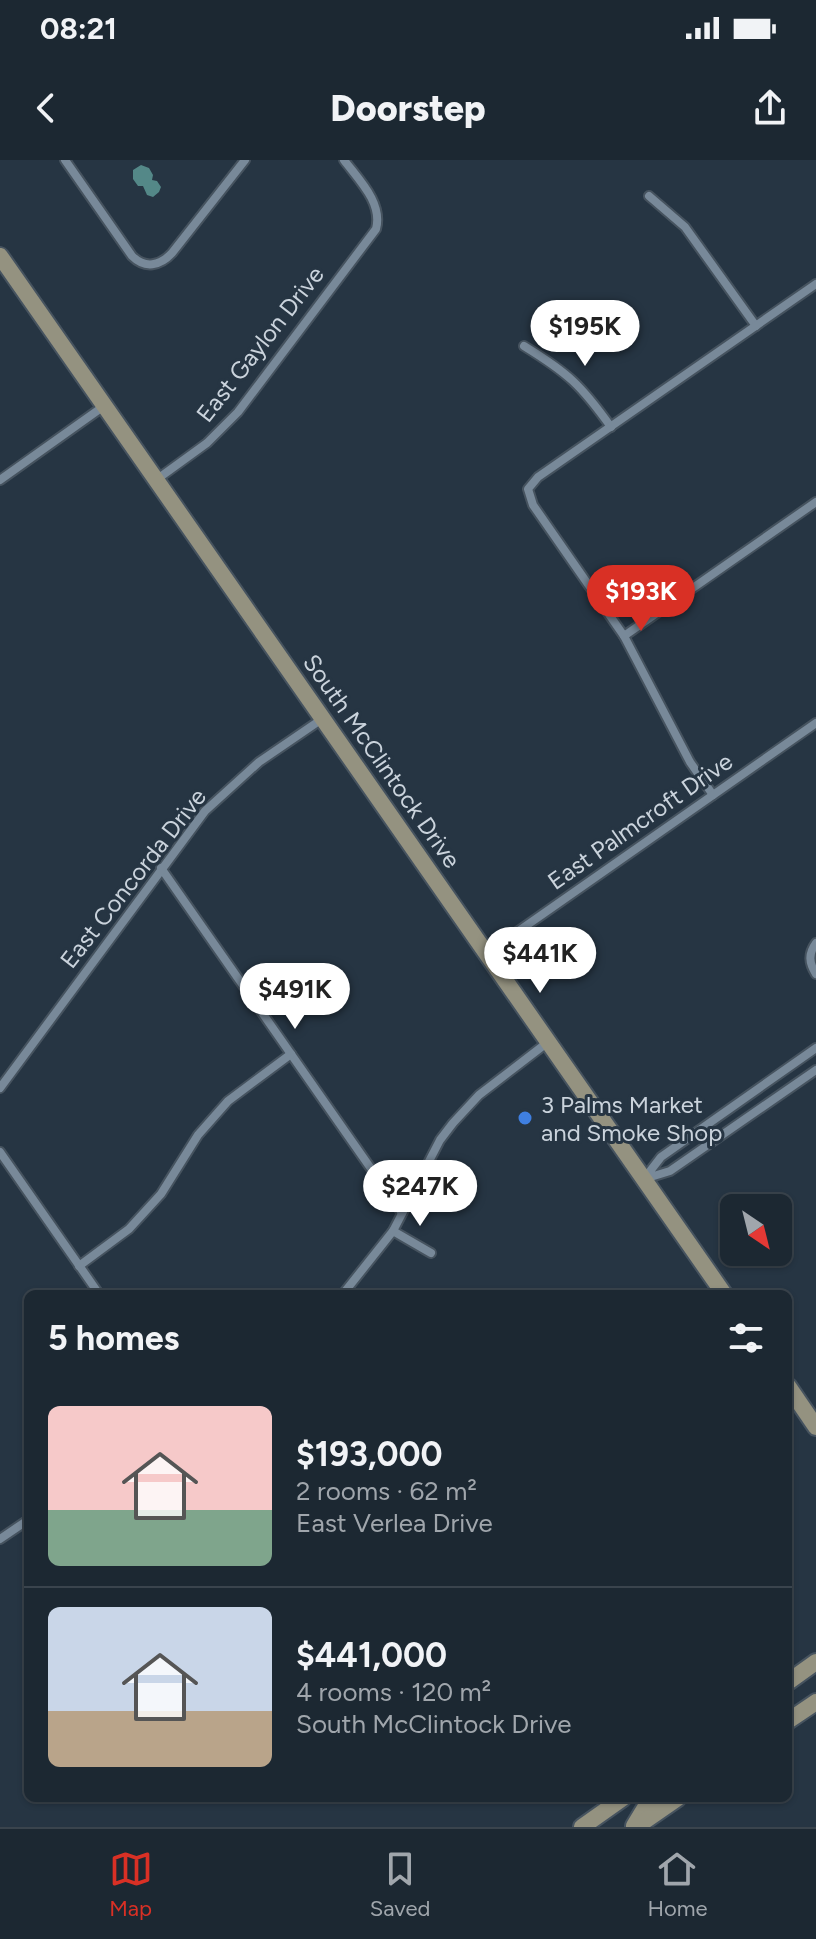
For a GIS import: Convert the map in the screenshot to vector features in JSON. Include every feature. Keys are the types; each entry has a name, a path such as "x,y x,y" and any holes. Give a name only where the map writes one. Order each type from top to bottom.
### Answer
{"main road":[{"name":"South McClintock Drive","path":"0,256 721,1290"},
{"path":"792,1392 816,1427"},
{"path":"792,1679 816,1662"},
{"path":"792,1718 816,1702"},
{"path":"582,1827 617,1802"},
{"path":"635,1827 649,1802"},
{"path":"635,1827 672,1802"}],"street":[{"path":"65,160 132,256 143,264 152,265 160,263 172,253 245,160"},
{"name":"East Gaylon Drive","path":"156,480 207,443 238,412 369,239 379,218 372,200 344,160"},
{"path":"649,196 685,227 756,326"},
{"path":"713,795 690,762 624,636 533,505 528,489 538,477 816,284"},
{"path":"524,346 558,366 577,382 611,427"},
{"path":"0,480 104,406"},
{"path":"624,636 816,502"},
{"name":"East Concorda Drive","path":"0,1088 205,811 259,762 323,718"},
{"name":"East Palmcroft Drive","path":"487,953 816,723"},
{"path":"161,868 402,1213"},
{"path":"816,943 810,953 816,974"},
{"path":"346,1290 393,1231 440,1140 453,1123 479,1095 549,1042"},
{"path":"644,1179 661,1157 816,1048"},
{"path":"79,1266 129,1229 161,1194 198,1135 228,1101 291,1054"},
{"path":"644,1179 670,1171 816,1070"},
{"path":"0,1152 96,1290"},
{"path":"393,1231 431,1253"},
{"path":"0,1539 24,1523"}],"shaded area":[{"path":"141,165 149,168 152,180 161,187 153,197 147,195 143,186 138,186 133,179 133,170"}],"place":[{"name":"3 Palms Market and Smoke Shop","path":"525,1118"}]}
